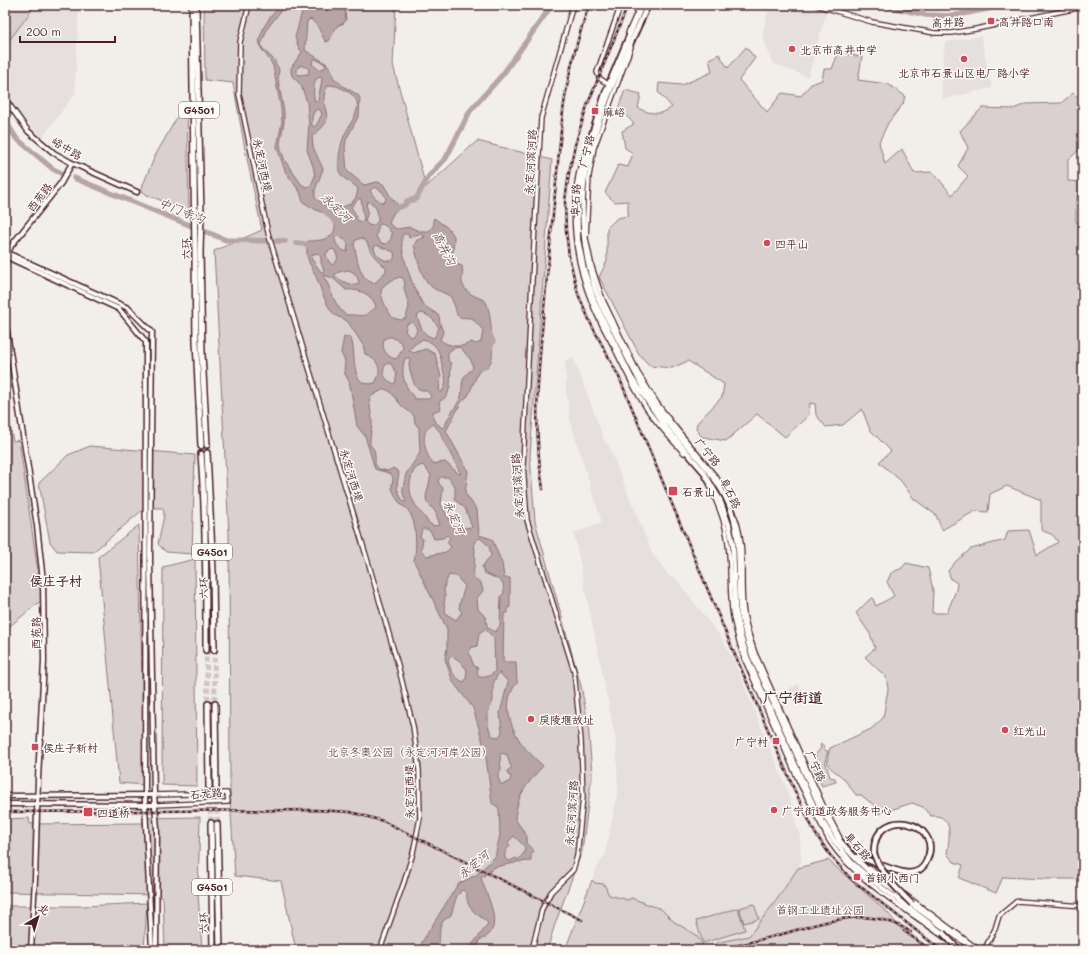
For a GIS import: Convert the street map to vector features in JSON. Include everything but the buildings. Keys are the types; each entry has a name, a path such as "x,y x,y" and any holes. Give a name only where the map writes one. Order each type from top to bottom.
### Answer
{"highway":[{"name":"六环","path":"192,5 195,213 207,445"},
{"name":"六环","path":"196,5 201,215 198,251 196,342 201,446"},
{"name":"阜石路","path":"641,5 606,91 583,162 577,205 578,240 584,270 595,303 631,377 666,428 703,471 720,500 729,525 733,544 735,608 747,657 816,811 833,839 851,862 868,877 965,950"},
{"name":"阜石路","path":"648,5 610,93 587,164 583,205 584,238 589,269 599,300 639,381 669,424 714,478 725,497 739,541 740,608 745,634 752,655 820,807 839,840 871,873 975,950"},
{"name":"六环","path":"207,453 213,571 214,650"},
{"name":"六环","path":"201,454 204,488 206,650"},
{"path":"208,704 209,787"},
{"path":"215,704 216,787"},
{"name":"六环","path":"211,823 213,950"},
{"path":"856,857 902,871 914,872 922,868 926,863 929,850 929,844 926,836 918,828 907,823 893,823 884,828 878,835 874,848 874,854 879,867 890,882 912,904"},
{"name":"六环","path":"217,824 220,950"},
{"path":"943,933 960,950"}],"main road":[{"name":"峪中路","path":"5,99 22,124 54,153 72,163 137,192"},
{"name":"西苑路","path":"6,256 11,246 61,183 72,163"},
{"path":"6,256 119,309 146,342 145,804 152,950"},
{"path":"6,256 128,308 152,332 150,560 154,795 156,828 156,950"},
{"name":"西苑路","path":"5,319 37,526 43,581 44,661 31,950"},
{"name":"石龙路","path":"5,796 154,795"},
{"name":"石龙路","path":"5,804 155,805"}],"street":[{"name":"永定河西堤","path":"249,5 240,42 239,94 268,234 371,572 398,665 413,726 419,770 420,818 413,853 380,950"},
{"name":"永定河滨河路","path":"532,950 542,909 551,892 573,870 577,856 584,797 582,740 574,671 528,520 523,465 542,118 573,5"},
{"path":"608,84 599,78 597,72 619,10 616,5"},
{"name":"广宁路","path":"641,5 608,84 585,148 578,176 574,207 575,242 581,272 592,305 647,409 703,474 717,503 726,527 732,610 744,658 801,786 830,842 849,864 866,880 960,950"},
{"name":"广宁路","path":"648,5 634,38 594,148 589,176 586,238 592,267 602,300 638,373 657,403 716,477 727,496 737,521 742,540 743,606 748,633 823,805 841,839 856,857 869,869 979,950"},
{"name":"高井路","path":"816,5 872,22 935,33 976,29 1083,7"},
{"name":"石龙路","path":"154,795 227,793 228,802 155,805"},
{"path":"984,950 995,929 999,916 1017,901 1083,906"}],"shaded area":[{"path":"5,5 79,5 75,85 76,92 42,138 23,118 5,90"},
{"name":"北京市高井中学","path":"770,5 810,5 827,10 808,77 772,63 762,34"},
{"name":"北京市石景山区电厂路小学","path":"981,36 992,88 943,99 941,76 945,42"},
{"path":"573,358 605,443 608,444 653,555 671,578 674,576 723,640 734,661 786,787 800,836 801,862 795,875 749,936 719,942 706,950 697,936 673,921 661,909 609,895 604,884 595,883 592,880 595,871 605,855 618,789 616,742 574,533 602,523 570,421 566,389 565,360"},
{"path":"798,684 810,703 787,699 790,688"}],"green space":[{"path":"5,5 33,5 30,9 32,10 5,46"},
{"name":"北京冬奥公园（永定河河岸公园）","path":"204,5 396,5 393,65 426,187 477,141 552,160 530,456 535,521 581,686 588,723 592,774 582,851 547,950 296,950 281,881 235,876 230,799 229,533 214,251 262,230 233,83 205,80"},
{"path":"746,47 755,58 739,80 767,112 782,93 801,96 811,84 822,80 824,69 832,69 838,53 862,57 858,80 888,84 905,96 903,104 888,123 879,142 885,164 902,149 914,173 933,172 952,195 968,176 958,166 968,148 960,131 982,108 1013,109 1026,104 1061,103 1073,93 1083,102 1083,143 1081,148 1068,160 1068,181 1081,182 1076,201 1076,222 1083,223 1083,879 1003,877 996,893 959,878 963,865 954,862 947,854 949,829 944,819 939,816 931,816 923,807 912,803 878,814 879,809 861,795 856,795 844,779 830,767 827,760 830,748 871,729 883,718 888,689 886,677 865,657 875,648 870,634 856,613 872,597 876,606 894,596 887,582 891,573 902,568 906,563 928,568 933,590 932,613 947,613 956,590 957,583 951,579 948,571 956,561 971,549 1005,540 1008,531 1029,530 1037,555 1058,542 1053,535 1041,530 1041,500 1007,486 990,494 988,512 975,511 942,530 936,515 914,499 901,481 879,462 891,451 870,430 862,409 843,425 826,427 816,415 815,404 810,403 809,415 785,437 757,414 726,441 702,437 696,429 697,423 722,397 724,384 688,361 672,368 650,366 639,354 599,277 607,261 607,228 617,218 628,216 628,201 615,202 605,193 618,165 628,167 633,153 625,148 622,131 634,124 623,112 618,109 625,90 641,94 638,108 651,113 664,112 672,107 658,92 659,83 682,85 712,72 709,59 719,54 728,68"},
{"path":"187,106 189,211 147,195 142,191 142,187 155,156 183,107"},
{"path":"5,398 13,441 19,440 42,600 5,630"},
{"path":"90,446 195,455 192,554 166,552 158,544 164,515 163,508 145,508 93,552 57,551 50,542 39,483 68,455"},
{"path":"139,525 144,785 119,783 98,557"},
{"path":"195,559 197,786 162,785 163,567"},
{"path":"822,744 825,750 828,751 825,761 830,777 835,778 836,782 822,786 813,766 816,754 821,748 820,745"},
{"path":"200,817 198,894 202,950 165,950 163,898 154,895 5,892 5,819 29,818 30,824 143,823 143,818"},
{"name":"首钢工业遗址公园","path":"828,860 888,913 900,928 928,950 706,950 719,942 749,936 778,898 798,868"},
{"path":"592,880 595,883 604,884 609,895 628,900 631,898 661,909 673,921 697,936 706,950 565,950"},
{"path":"147,903 144,950 5,950 5,906 83,906"},
{"path":"754,904 759,919 744,923 739,908"},
{"path":"738,908 745,930 703,943 696,921"}],"water":[{"path":"281,5 285,5 267,29 261,45 275,61 279,69 278,79 284,112 284,122 280,143 281,150 285,161 302,185 307,187 311,185 315,176 307,150 309,125 307,102 301,85 292,76 291,72 291,68 302,52 295,38 304,5 307,5 312,10 316,5 344,5 346,19 344,23 337,26 327,42 311,19 307,21 305,50 327,64 332,71 333,77 360,98 359,115 346,140 345,147 347,171 364,185 377,182 383,184 399,206 399,209 394,212 389,222 391,226 397,229 410,227 419,231 429,231 434,225 434,218 449,229 454,236 454,260 456,264 462,266 463,285 470,294 485,301 489,311 492,337 492,360 487,368 480,370 478,373 468,396 462,401 446,431 468,471 465,493 477,510 479,535 492,539 502,563 504,578 510,578 510,607 508,607 508,613 504,613 503,662 516,662 517,683 510,696 508,710 520,742 543,766 524,790 516,810 515,819 527,836 526,843 534,851 531,855 531,861 516,862 495,867 481,878 493,912 494,921 488,936 479,940 477,950 469,950 488,923 470,908 467,894 463,890 457,895 451,915 443,921 440,927 440,950 419,950 422,942 458,884 476,875 495,857 500,835 499,808 492,803 485,750 473,708 453,682 445,659 447,648 447,629 414,561 416,535 411,515 408,509 397,499 392,486 393,477 386,472 375,469 365,436 357,426 349,381 344,372 345,361 341,353 344,337 350,337 355,367 360,380 366,384 375,383 379,374 378,366 374,360 365,354 363,345 348,322 331,311 308,260 308,241 322,240 330,236 335,229 335,223 331,215 318,211 303,202 300,192 285,171 277,147 282,122 281,108 273,66 261,48 259,40 270,17","holes":["315,59 324,63 326,67 319,70 312,64 313,60","300,65 308,68 308,74 299,75 296,72","320,77 322,79 318,101 315,102 314,88 316,79","328,85 341,88 352,95 358,106 344,136 339,154 341,175 358,189 356,197 352,202 341,207 327,205 315,198 315,190 323,169 313,147 312,136 322,128 327,119 324,100 325,91","318,109 322,114 314,127 312,126 312,116","374,187 378,189 383,193 386,200 383,203 375,198 370,191","360,198 364,220 360,222 356,219 356,215 351,207","368,201 375,207 377,212 378,221 373,226 368,225 365,221 368,211 366,205","379,224 388,228 392,234 391,239 386,244 381,243 376,237","403,234 408,234 409,238 417,234 421,235 425,237 417,240 414,245 422,274 433,288 450,296 457,315 472,318 483,330 481,342 476,344 471,342 455,346 440,340 443,332 439,316 424,305 420,300 408,270 402,249","338,236 345,240 348,244 347,252 342,250 337,244 335,237","361,238 364,239 372,254 386,268 386,271 375,283 370,282 362,273 354,244 356,240","376,245 394,252 393,260 390,261 382,259 375,252 374,248","332,249 335,250 338,259 333,265 327,258 326,253","317,253 321,257 321,263 324,270 321,272 311,258 312,255","348,270 355,274 359,282 357,285 354,285 334,275","324,275 333,278 346,290 360,291 368,295 376,307 368,314 362,316 346,315 335,302 323,276","399,277 403,278 405,283 404,288 409,306 406,318 401,320 393,318 382,298 381,294 384,285","421,313 432,318 439,328 434,338 424,333 417,316","411,322 415,325 417,330 414,336 410,337 405,331 407,324","392,337 401,342 403,348 398,357 395,359 385,352 383,346 384,339","423,339 435,346 440,356 445,378 445,385 442,392 439,390 441,377 435,354 426,349 413,353 409,350","460,347 471,360 473,368 464,378 460,399 449,416 445,427 442,428 433,419 433,412 441,409 439,402 447,396 450,387 451,363 448,361 448,352 454,348","405,358 410,358 409,367 415,386 428,392 431,397 429,399 415,399 404,380 403,370","390,363 397,373 395,384 385,377 384,368 386,364","384,389 387,390 414,416 415,423 419,428 420,453 406,474 403,488 403,494 406,500 405,502 403,501 398,490 397,484 399,472 393,468 388,471 379,469 375,464 374,451 370,445 372,422 370,397","433,424 441,433 442,438 461,474 445,462 433,464 426,449 424,437 428,427","423,465 431,475 426,497 427,503 435,511 440,525 433,526 429,523 414,502 410,491 410,485 415,470","441,477 448,477 455,487 455,500 465,508 472,527 455,529 441,505 443,488 439,484 438,480","422,529 427,529 431,532 434,539 443,538 447,535 450,538 447,542 451,547 446,552 427,556 421,550 423,539 420,537","480,538 489,546 491,556 482,567 484,573 498,579 503,583 504,593 501,596 500,626 495,632 487,627 486,618 478,609 477,598 483,591 481,583 473,578 475,560 474,542","449,575 456,576 465,586 459,609 462,612 456,620 446,614 444,604 445,584","485,629 494,638 495,671 488,676 479,677 477,673 478,668 474,666 469,653 471,648 477,646 479,633","452,656 460,661 467,670 466,679 464,682 455,676 451,670 448,660","500,673 508,682 500,713 502,732 499,737 492,736 488,726 488,713 493,701 493,684","502,753 507,755 512,767 507,771 508,775 511,776 510,781 502,785 498,776 501,770 500,755","514,836 525,847 524,853 518,860 516,858 510,861 506,860 506,850 510,846 508,842"]}],"waterway":[{"name":"高井沟","path":"393,209 405,205 407,201 416,199 429,176 446,158 470,111 503,74 552,5"},
{"name":"高井沟","path":"883,5 926,15 952,16 1007,5"},
{"name":"中门寺沟","path":"5,120 16,138 53,169 61,173"},
{"name":"中门寺沟","path":"74,178 226,240 285,241"},
{"name":"永定河","path":"323,209 338,224"},
{"name":"中门寺沟","path":"296,243 313,245"},
{"name":"高井沟","path":"488,351 493,342 489,332"}],"tunnel":[{"path":"206,650 208,704"},
{"path":"214,650 215,704"},
{"path":"209,787 211,823"},
{"path":"216,787 217,824"}],"railway":[{"path":"543,489 538,442 538,394 558,164 564,105 569,76 589,5"},
{"path":"628,5 587,106 575,145 569,173 565,201 566,231 569,256 578,294 591,324 619,377 735,655 815,833 830,855 851,879 941,950"},
{"path":"5,812 317,810 350,812 383,821 582,920"},
{"path":"717,950 834,920 849,918 865,917 880,919 896,924 911,932"},
{"path":"904,931 931,950"}],"place":[{"name":"高井路口南","path":"991,21"},
{"name":"北京市高井中学","path":"792,49"},
{"name":"北京市石景山区电厂路小学","path":"964,59"},
{"name":"麻峪","path":"595,111"},
{"name":"四平山","path":"767,243"},
{"name":"石景山","path":"673,491"},
{"name":"戾陵堰故址","path":"531,719"},
{"name":"红光山","path":"1005,730"},
{"name":"广宁村","path":"776,741"},
{"name":"侯庄子新村","path":"35,747"},
{"name":"广宁街道政务服务中心","path":"774,810"},
{"name":"四道桥","path":"88,812"},
{"name":"首钢小西门","path":"857,877"}],"district":[{"name":"侯庄子村","path":"56,580"},
{"name":"广宁街道","path":"793,697"}]}
